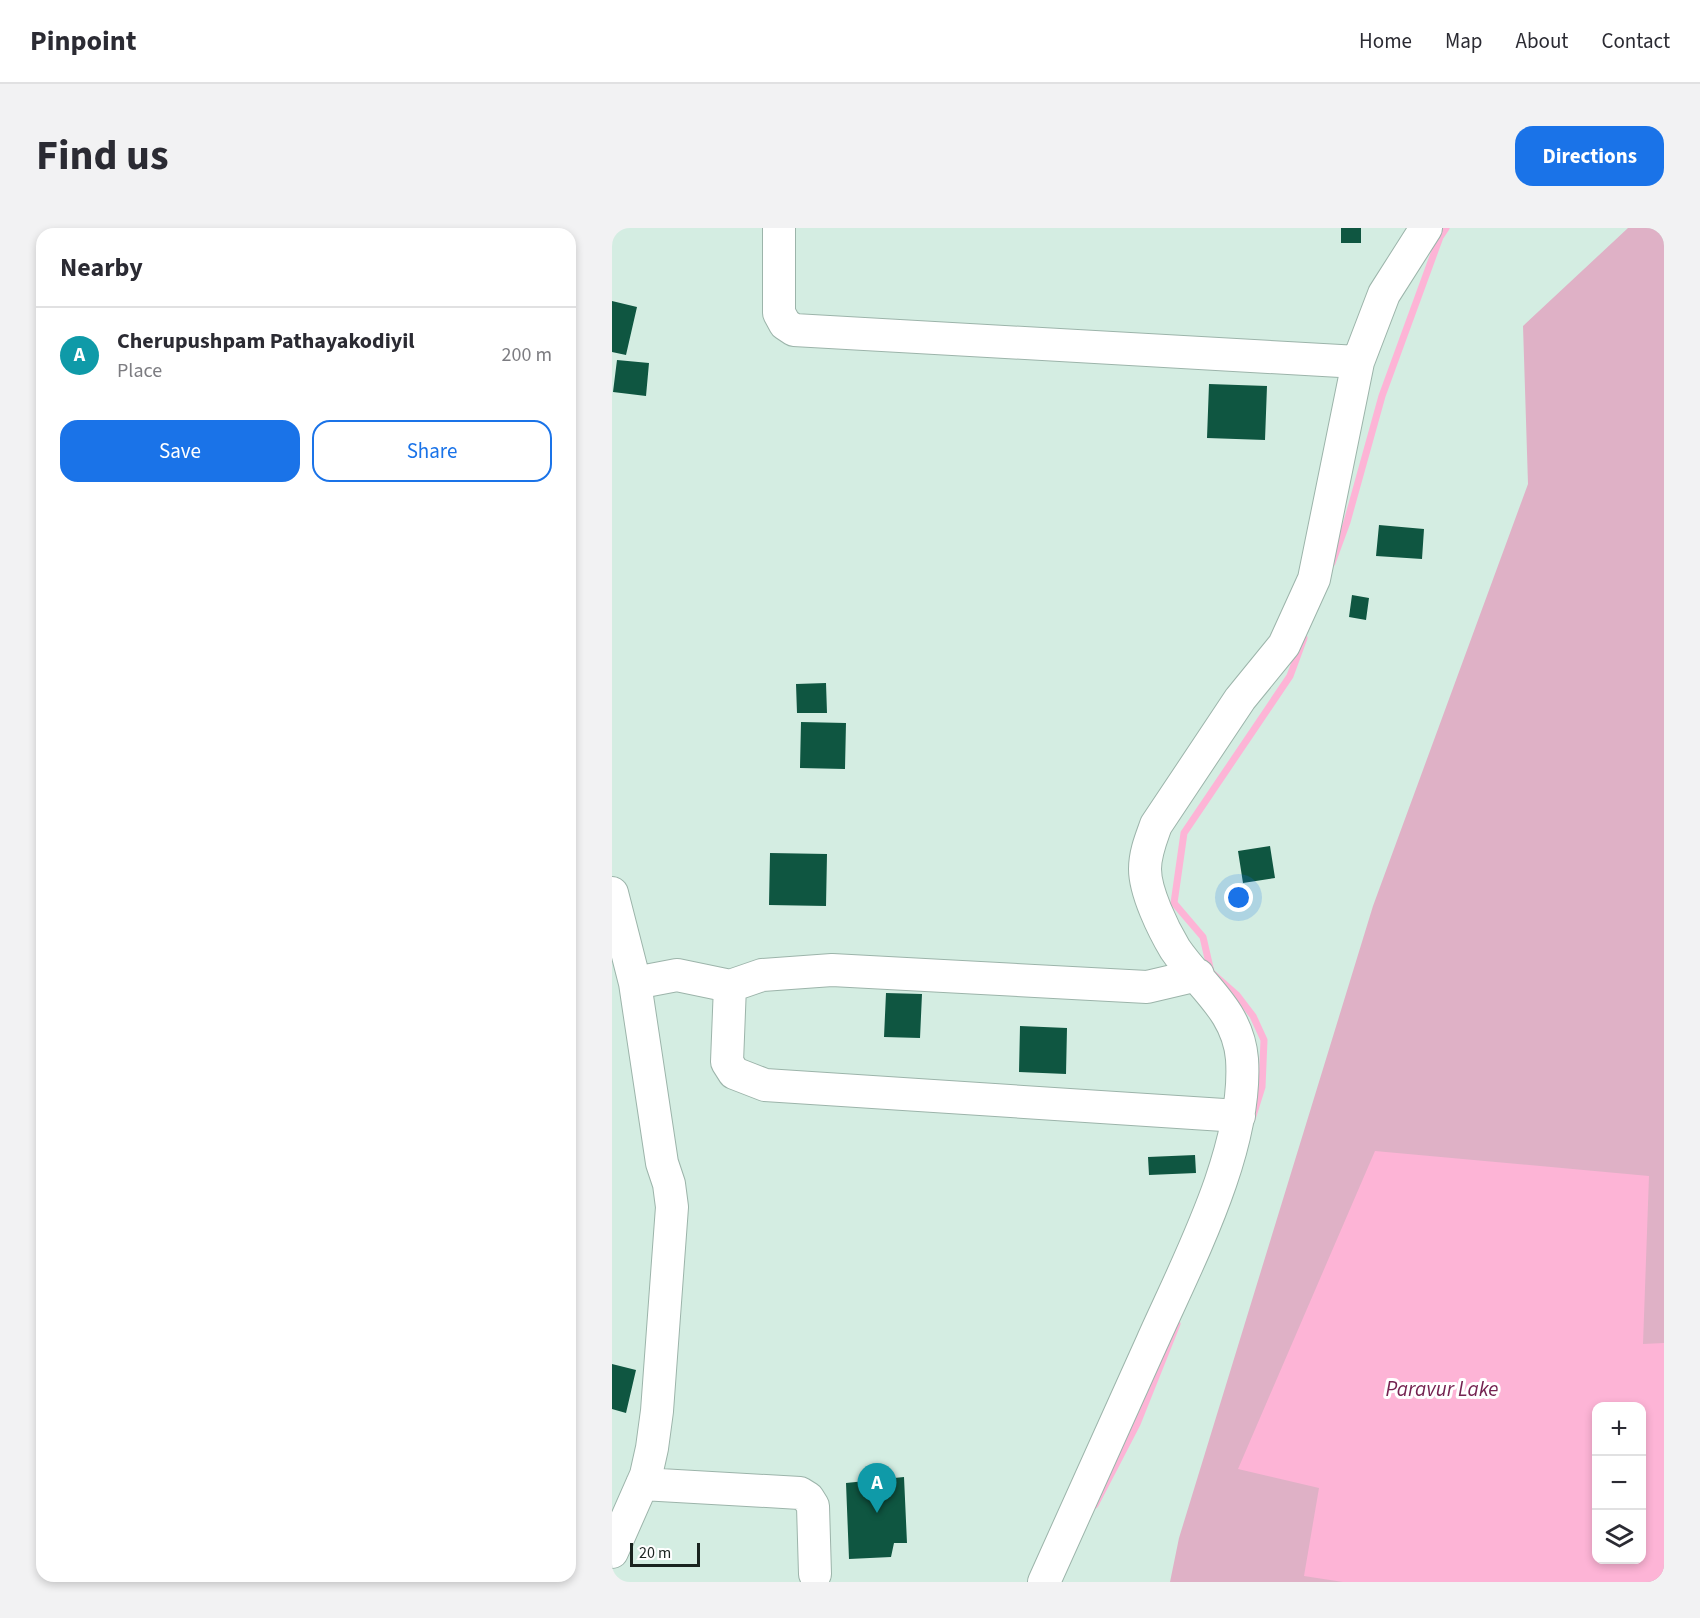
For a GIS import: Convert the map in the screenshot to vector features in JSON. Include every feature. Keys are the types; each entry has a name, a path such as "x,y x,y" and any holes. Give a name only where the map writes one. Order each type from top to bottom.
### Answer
{"street":[{"path":"779,228 779,313 785,324 794,330 1358,362"},
{"path":"1044,1582 1203,1229 1226,1164 1239,1116 1242,1059 1233,1026 1214,994 1176,949 1153,901 1148,890 1145,869 1148,847 1156,825 1233,709 1284,645 1314,579 1358,362 1384,294 1426,228"},
{"path":"612,893 636,983 662,1163 669,1184 672,1207 657,1411 652,1448 642,1484 612,1552"},
{"path":"636,983 677,975 730,986 762,975 832,970 1147,987 1198,975"},
{"path":"730,986 727,1062 734,1072 765,1084 1239,1116"},
{"path":"642,1484 800,1493 808,1498 813,1506 815,1574"}],"shaded area":[{"path":"1628,228 1664,228 1664,1582 1170,1582 1179,1538 1373,906 1528,484 1523,326"}],"water":[{"name":"Paravur Lake","path":"1375,1151 1649,1176 1643,1344 1664,1343 1664,1582 1343,1582 1304,1576 1319,1488 1238,1469"}],"building":[{"path":"1341,228 1361,228 1361,243 1341,243"},
{"path":"612,301 637,307 626,355 612,352"},
{"path":"617,360 649,363 646,396 613,392"},
{"path":"1209,384 1267,386 1265,440 1207,438"},
{"path":"1379,525 1424,529 1422,559 1376,556"},
{"path":"1352,595 1369,598 1366,620 1349,617"},
{"path":"826,683 827,713 797,713 796,684"},
{"path":"801,722 846,723 845,769 800,768"},
{"path":"1270,846 1275,878 1243,883 1238,851"},
{"path":"770,853 827,854 826,906 769,905"},
{"path":"886,993 922,994 920,1038 884,1037"},
{"path":"1020,1026 1067,1028 1066,1074 1019,1072"},
{"path":"1195,1155 1196,1173 1149,1175 1148,1157"},
{"path":"612,1364 636,1370 626,1413 612,1409"},
{"path":"904,1477 907,1543 894,1543 891,1557 849,1559 846,1483"}],"waterway":[{"path":"1332,563 1347,522 1382,396 1440,237 1446,228"},
{"path":"1252,1119 1262,1087 1264,1040 1253,1016 1237,995 1211,972 1203,937 1174,903 1184,833 1290,676 1304,638"},
{"path":"1095,1505 1137,1424 1177,1324"}],"place":[{"name":"Cherupushpam Pathayakodiyil","path":"877,1513"}]}
